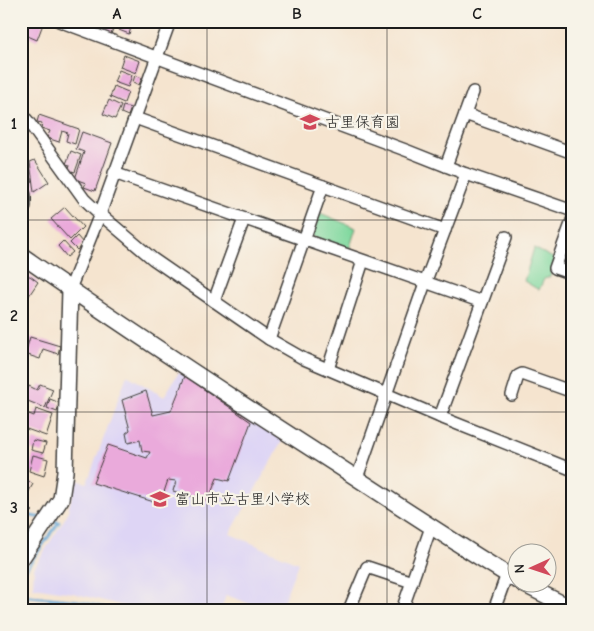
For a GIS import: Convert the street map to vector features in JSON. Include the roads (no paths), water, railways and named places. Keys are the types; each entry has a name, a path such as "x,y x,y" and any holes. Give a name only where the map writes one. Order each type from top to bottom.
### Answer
{"highway":[{"path":"21,196 21,205"}],"street":[{"path":"58,21 466,174 573,211"},
{"path":"21,559 60,499 65,472 70,289 100,214 170,21"},
{"path":"446,166 473,92"},
{"path":"465,114 573,153"},
{"path":"21,118 27,120 84,199 100,214 153,259 269,339 304,359 440,417 573,470"},
{"path":"135,118 445,230"},
{"path":"114,173 482,302"},
{"path":"357,478 425,283 466,174"},
{"path":"269,339 323,186"},
{"path":"573,218 556,268 573,274"},
{"path":"214,301 244,219"},
{"path":"440,417 506,238"},
{"path":"21,255 431,527 506,573"},
{"path":"328,368 364,261"},
{"path":"512,395 518,376 522,374 573,392"},
{"path":"402,610 431,527"},
{"path":"349,610 367,567 412,582"},
{"path":"494,610 506,588"},
{"path":"542,594 573,609"}],"waterway":[{"path":"21,514 42,518"},
{"path":"21,576 59,522 53,521"},
{"path":"21,595 78,601 111,610"}],"place":[{"name":"古里保育園","path":"310,122"},
{"name":"富山市立古里小学校","path":"160,499"}]}
